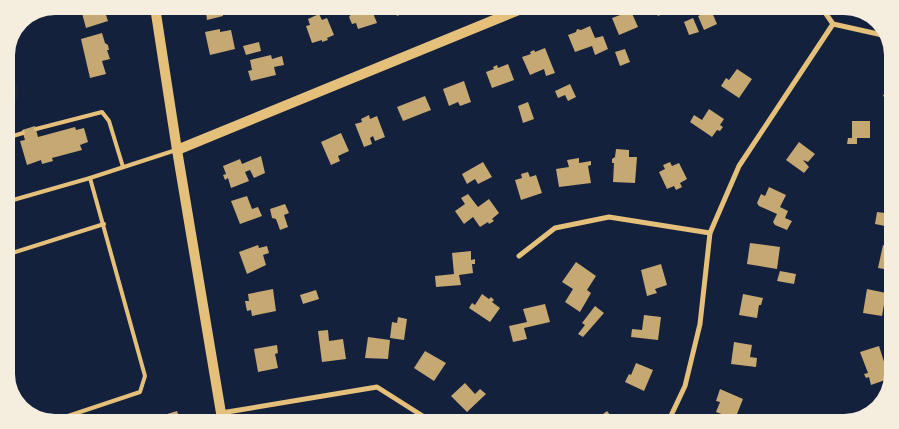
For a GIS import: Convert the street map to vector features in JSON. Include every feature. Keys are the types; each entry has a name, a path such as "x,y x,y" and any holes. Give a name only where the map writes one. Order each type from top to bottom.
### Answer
{"main road":[{"path":"157,15 177,150 221,414"},
{"path":"177,150 506,15"}],"street":[{"path":"827,15 833,24 877,34"},
{"path":"672,414 685,386 700,324 710,232 739,166 833,24"},
{"path":"520,256 555,228 609,217 710,232"},
{"path":"232,414 377,387 420,414"}],"lane":[{"path":"36,129 102,112 109,121 123,167"},
{"path":"15,135 23,133"},
{"path":"15,199 177,150"},
{"path":"76,414 140,392 145,376 90,178"},
{"path":"15,252 104,224"}],"shaded area":[{"path":"15,79 19,92 15,102"}],"building":[{"path":"82,15 106,15 108,21 86,28"},
{"path":"206,15 223,15 223,16 207,20"},
{"path":"317,15 320,15 322,20 327,18 334,35 327,38 328,40 312,43 306,26 310,25 308,19"},
{"path":"350,15 374,15 377,23 358,29 356,23 352,24 349,17"},
{"path":"620,15 633,15 638,27 619,35 612,18"},
{"path":"713,15 717,24 704,30 698,16"},
{"path":"693,18 699,32 689,35 684,22"},
{"path":"590,26 595,38 603,36 608,49 595,55 592,46 575,52 568,35 576,32 577,29 581,30"},
{"path":"220,29 220,32 231,30 235,49 210,55 205,32"},
{"path":"102,33 105,43 108,45 109,50 107,50 110,59 102,61 106,74 90,78 81,39"},
{"path":"259,42 261,51 246,55 243,46"},
{"path":"545,48 555,73 546,76 544,69 530,75 522,57 531,54 530,52 534,50 535,52"},
{"path":"625,49 630,62 620,66 615,52"},
{"path":"271,55 272,59 282,56 284,65 274,67 276,75 251,81 248,71 252,70 250,60"},
{"path":"508,64 514,80 492,88 486,72 494,69 493,67 497,65 498,68"},
{"path":"737,69 752,79 739,98 721,86 726,78 729,80"},
{"path":"464,81 471,102 460,106 458,102 449,106 443,89"},
{"path":"570,84 576,97 568,101 565,95 558,98 555,91"},
{"path":"425,96 431,110 403,121 397,107"},
{"path":"528,102 534,119 523,123 518,106"},
{"path":"709,109 724,119 720,125 723,127 720,131 717,130 712,137 690,122 694,115 702,120"},
{"path":"369,115 370,119 377,116 385,137 375,141 373,136 370,138 372,144 364,147 355,124 362,122 361,119"},
{"path":"852,121 870,121 870,138 857,138 857,144 847,144 848,138 852,138"},
{"path":"35,126 38,137 75,127 76,130 84,128 88,142 80,145 82,150 52,158 53,161 42,164 41,160 27,165 20,141 25,140 22,130"},
{"path":"341,133 349,151 338,156 340,161 331,165 321,142"},
{"path":"799,142 815,154 808,162 803,160 809,167 804,173 786,160"},
{"path":"616,149 629,150 629,157 637,157 635,183 613,182 614,163 612,163 612,159 615,157"},
{"path":"261,156 265,173 254,178 250,170 245,172 249,181 231,188 228,178 225,180 223,175 226,174 223,166 240,159 242,164"},
{"path":"579,158 579,163 591,161 591,165 588,166 591,183 559,187 556,169 569,167 567,160"},
{"path":"483,162 492,177 478,184 475,179 467,184 462,174"},
{"path":"670,162 672,166 679,163 687,179 680,183 682,187 676,190 674,186 667,189 659,172 665,169 663,165"},
{"path":"528,172 530,177 536,175 542,193 521,200 515,180 522,178 521,174"},
{"path":"769,187 786,195 780,207 788,211 785,218 792,221 787,230 775,225 773,222 777,214 759,206 757,203 761,194 765,196"},
{"path":"468,194 478,207 489,199 499,213 492,219 494,221 480,227 473,217 464,224 455,211 465,204 461,198"},
{"path":"247,196 252,209 258,207 262,216 240,224 231,201"},
{"path":"285,204 289,213 284,215 288,227 280,230 276,219 272,218 270,209"},
{"path":"877,212 884,213 884,226 875,224"},
{"path":"750,243 780,247 777,269 747,264"},
{"path":"258,245 259,248 267,246 269,253 263,255 266,265 247,274 239,252"},
{"path":"883,245 884,269 878,268"},
{"path":"471,251 471,260 475,259 475,264 472,264 473,273 459,275 461,285 436,287 435,276 454,274 452,253"},
{"path":"576,262 596,276 587,290 591,293 580,312 565,302 573,289 562,282"},
{"path":"661,264 667,285 655,289 657,293 647,296 641,270"},
{"path":"780,271 796,274 794,284 777,281"},
{"path":"273,289 276,311 252,316 251,310 247,311 245,301 249,301 248,294"},
{"path":"867,289 884,293 882,316 863,313"},
{"path":"316,290 319,299 303,304 300,295"},
{"path":"482,294 489,299 491,297 494,300 492,302 500,308 490,322 469,308 472,303 475,305"},
{"path":"743,294 763,298 761,305 759,305 757,318 739,315"},
{"path":"545,304 550,322 524,328 527,339 513,342 509,326 527,322 523,309"},
{"path":"595,306 604,313 583,337 578,334 585,325 582,323"},
{"path":"644,315 661,317 658,340 631,337 632,329 642,330"},
{"path":"398,317 407,319 404,340 390,338 392,322 397,323"},
{"path":"328,330 329,341 343,339 346,359 322,362 318,331"},
{"path":"368,337 390,340 388,359 365,358"},
{"path":"734,342 752,345 750,357 757,358 756,367 731,364"},
{"path":"277,345 278,353 275,354 278,368 258,372 254,349"},
{"path":"879,346 884,362 883,381 871,385 869,377 866,378 864,374 868,373 860,352"},
{"path":"425,351 446,363 434,381 414,368"},
{"path":"636,363 653,370 644,391 625,382 629,374 631,375"},
{"path":"465,383 475,394 480,389 486,394 467,412 451,396"},
{"path":"720,389 743,399 737,414 716,412 720,402 716,401"},
{"path":"177,411 178,414 167,414"}]}
